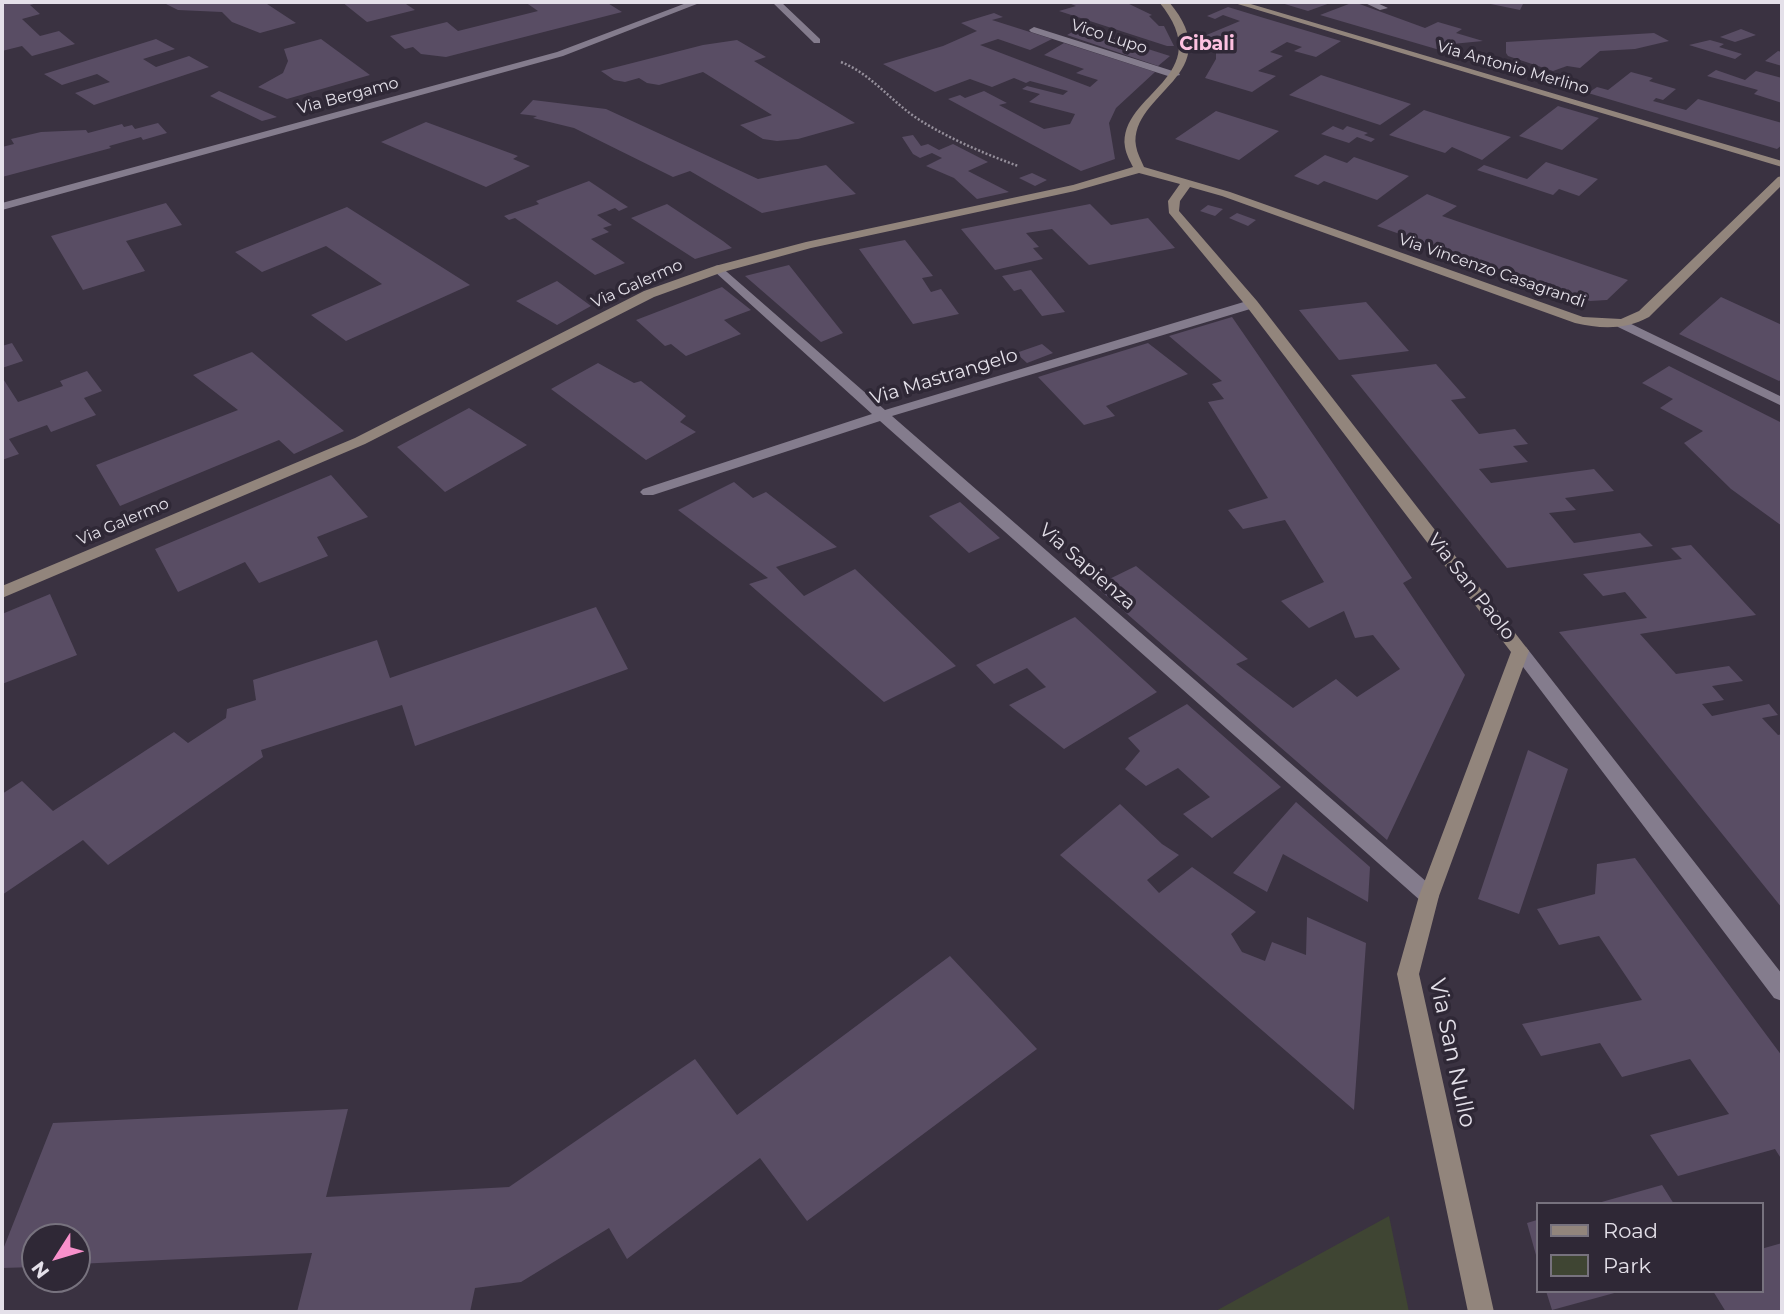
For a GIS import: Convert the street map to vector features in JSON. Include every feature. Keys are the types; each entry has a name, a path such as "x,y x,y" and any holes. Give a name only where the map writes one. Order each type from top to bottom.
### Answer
{"main road":[{"name":"Via Antonio Merlino","path":"1235,2 1782,164"},
{"path":"1139,169 1130,146 1135,125 1175,75 1185,55 1185,42 1171,5"},
{"name":"Via Galermo","path":"2,592 360,441 649,294 719,269 810,245 1075,188 1139,169"},
{"name":"Via Vincenzo Casagrandi","path":"1139,169 1226,194 1580,320 1623,324"},
{"path":"1623,324 1644,314 1782,179"},
{"name":"Via San Paolo","path":"1186,184 1174,201 1173,211 1252,304 1520,651"},
{"name":"Via San Nullo","path":"1481,1312 1408,974 1429,896 1520,651"}],"street":[{"name":"Via Bergamo","path":"2,207 560,54 697,2"},
{"path":"776,2 817,41"},
{"path":"1368,2 1383,8"},
{"name":"Vico Lupo","path":"1034,30 1175,75"},
{"name":"Via Sapienza","path":"719,269 1429,896"},
{"name":"Via Mastrangelo","path":"648,492 882,415 1252,304"},
{"path":"1623,324 1782,402"},
{"name":"Via San Paolo","path":"1520,651 1782,990"}],"path":[{"path":"817,41 832,55 860,70 925,123 976,150 1075,188"}],"green space":[{"path":"1389,1216 1409,1312 1214,1312"}],"building":[{"path":"2,2 41,2 30,5 40,14 22,19 40,36 59,31 75,44 32,56 22,46 2,51"},
{"path":"264,2 296,23 260,33 232,22 222,12 178,10 166,4"},
{"path":"342,2 403,2 415,10 367,22"},
{"path":"525,2 606,2 622,12 446,57 421,54 413,47 405,49 390,36 447,22 458,31 538,11"},
{"path":"1066,2 1125,2 1152,15 1149,16 1159,26 1164,26 1174,46 1059,11 1076,6"},
{"path":"1278,2 1333,2 1308,11"},
{"path":"1354,2 1425,28 1438,22 1462,29 1456,33 1483,41 1452,44 1467,58 1320,15"},
{"path":"1481,2 1524,2 1520,10"},
{"path":"1228,7 1341,41 1316,57 1294,51 1302,47 1287,42 1270,52 1283,56 1258,71 1276,76 1252,92 1205,78 1216,59 1216,45 1197,39 1240,21 1223,15 1215,19 1207,16"},
{"path":"994,13 1003,17 992,20 1052,39 1030,50 998,39 980,45 1090,87 1098,80 1076,73 1084,69 1044,55 1064,43 1155,72 1116,108 1109,123 1115,159 1081,171 948,99 960,95 965,98 984,91 1007,103 999,105 1044,129 1070,124 1075,114 1029,102 1040,94 1022,89 1027,86 1063,95 1068,91 1014,78 992,87 970,79 935,92 883,64 943,46 977,31 961,23"},
{"path":"1087,24 1103,29 1092,34 1102,38 1107,36 1170,56 1158,66 1067,35"},
{"path":"1741,29 1756,35 1735,42 1720,37"},
{"path":"1654,33 1669,41 1635,49 1600,51 1580,68 1567,66 1553,71 1506,53 1506,42"},
{"path":"156,39 175,49 143,59 156,67 189,56 209,67 94,105 75,93 110,82 97,74 62,85 44,74"},
{"path":"321,39 370,75 287,99 258,87 283,73 288,61 284,49"},
{"path":"737,40 766,57 754,61 855,123 798,139 763,139 740,125 772,115 703,72 659,85 639,78 625,82 614,80 601,71 703,45"},
{"path":"1710,40 1724,44 1719,47 1742,54 1735,59 1689,45"},
{"path":"1778,51 1782,52 1782,66 1765,61"},
{"path":"1716,70 1745,80 1756,71 1782,78 1782,103 1754,94 1758,90 1707,76"},
{"path":"1631,72 1653,78 1649,81 1676,89 1663,100 1656,98 1653,101 1686,110 1698,99 1782,123 1782,145 1777,149 1588,93 1597,87 1608,90"},
{"path":"1321,75 1411,104 1380,125 1289,95"},
{"path":"219,91 277,117 262,121 210,96"},
{"path":"533,100 606,109 758,179 826,165 856,194 762,213 690,171 673,177 574,128 533,118 537,116 520,114"},
{"path":"1558,106 1599,118 1562,150 1519,136"},
{"path":"1424,110 1511,137 1482,160 1452,147 1445,153 1389,135"},
{"path":"1216,111 1279,131 1239,160 1175,139"},
{"path":"426,122 518,156 513,159 530,166 486,187 381,142"},
{"path":"158,123 167,133 143,140 141,137 109,146 111,148 2,177 2,147 14,144 11,139 41,132 86,130 88,133 122,124 124,127 132,125 135,129"},
{"path":"1333,126 1343,130 1347,126 1368,133 1364,135 1375,139 1371,142 1357,137 1349,143 1321,134"},
{"path":"913,135 921,146 928,144 939,150 953,144 988,162 968,171 1009,192 977,199 954,178 926,166 942,158 932,153 920,158 913,154 902,137"},
{"path":"1325,155 1347,163 1354,157 1409,176 1377,200 1324,181 1318,185 1294,176"},
{"path":"1546,162 1598,179 1579,196 1559,189 1553,195 1477,170 1484,165 1527,179"},
{"path":"1032,173 1047,180 1035,186 1019,178"},
{"path":"589,181 628,207 619,211 615,208 597,215 612,225 603,228 609,232 591,239 625,263 595,275 515,218 509,220 504,216 539,204 536,201"},
{"path":"1427,194 1457,206 1442,216 1628,280 1607,300 1590,301 1377,226"},
{"path":"166,203 182,225 126,241 145,271 83,290 51,236"},
{"path":"667,204 732,248 695,259 631,218"},
{"path":"1090,204 1111,225 1148,218 1175,248 1089,265 1052,229 1026,233 1039,247 1033,248 1043,259 995,270 961,229"},
{"path":"1208,205 1223,209 1215,216 1200,211"},
{"path":"347,207 470,285 346,341 311,315 382,284 326,246 262,272 235,252"},
{"path":"1237,213 1256,220 1248,226 1229,218"},
{"path":"905,240 933,276 922,278 931,292 941,289 959,314 913,324 859,249"},
{"path":"789,265 843,333 821,342 745,276"},
{"path":"1031,270 1065,312 1042,316 1021,289 1014,291 1002,276"},
{"path":"557,281 591,306 557,325 516,301"},
{"path":"722,287 751,310 724,320 741,334 686,356 671,344 665,346 636,320"},
{"path":"1721,297 1782,325 1782,379 1779,381 1679,334"},
{"path":"1366,302 1409,351 1339,360 1299,310"},
{"path":"1232,317 1412,578 1403,583 1465,675 1387,840 1095,586 1136,566 1248,659 1236,664 1293,708 1336,679 1357,697 1400,669 1373,635 1355,638 1344,611 1309,628 1281,601 1324,582 1285,520 1243,529 1228,510 1268,498 1208,402 1224,399 1212,384 1222,381 1169,336"},
{"path":"12,343 23,361 2,368 2,346"},
{"path":"1148,343 1188,374 1106,406 1115,416 1084,425 1038,377"},
{"path":"1042,344 1053,353 1027,363 1016,353"},
{"path":"252,352 344,431 294,454 279,440 120,506 96,465 238,410 193,375"},
{"path":"598,363 634,383 641,381 686,416 680,422 696,432 646,460 551,389"},
{"path":"1436,364 1466,398 1451,400 1479,434 1515,429 1528,444 1513,446 1528,462 1479,469 1491,483 1594,469 1614,491 1565,498 1576,510 1549,513 1574,543 1640,533 1653,546 1507,568 1351,375"},
{"path":"1669,366 1782,423 1782,526 1731,489 1684,443 1703,431 1660,408 1673,399 1642,383"},
{"path":"87,371 102,391 84,398 96,415 51,432 47,425 9,439 19,454 2,460 2,377 18,402 63,386 60,381"},
{"path":"469,408 527,445 445,492 397,447"},
{"path":"331,475 368,517 317,537 328,556 259,583 245,562 178,592 155,549"},
{"path":"734,482 753,498 766,492 837,547 776,567 804,596 855,569 956,666 884,702 749,584 768,578 678,510"},
{"path":"960,502 1000,538 969,553 929,516"},
{"path":"1691,545 1756,615 1640,634 1676,674 1729,666 1743,681 1712,686 1724,700 1702,704 1712,716 1769,704 1778,715 1762,718 1778,735 1782,734 1782,908 1559,632 1647,618 1625,592 1603,596 1583,574 1682,559 1671,548"},
{"path":"50,594 77,655 2,684 2,614"},
{"path":"596,607 628,669 415,746 402,705 261,750 263,757 108,865 83,840 2,895 2,794 22,781 53,811 174,732 188,743 226,718 227,709 256,700 253,680 377,640 390,678"},
{"path":"1075,617 1157,692 1064,749 1009,705 1046,687 1027,668 994,684 976,665"},
{"path":"1187,704 1281,787 1212,838 1183,814 1210,797 1178,768 1146,786 1125,769 1140,751 1128,738"},
{"path":"1528,750 1568,769 1519,914 1478,899"},
{"path":"1296,802 1370,867 1368,902 1283,854 1267,892 1233,873"},
{"path":"1120,804 1162,844 1179,855 1147,880 1159,893 1192,867 1256,912 1231,934 1242,952 1265,961 1272,942 1306,955 1307,917 1366,943 1354,1110 1060,855"},
{"path":"1635,858 1782,1056 1782,1160 1775,1149 1678,1176 1650,1135 1729,1114 1690,1059 1622,1077 1600,1043 1541,1056 1522,1024 1642,1000 1599,936 1559,945 1537,909 1595,894 1597,864"},
{"path":"950,956 1037,1049 807,1221 760,1158 627,1259 609,1228 521,1282 475,1288 470,1312 297,1312 312,1253 91,1263 91,1223 21,1223 21,1267 2,1268 2,1252 53,1123 348,1109 326,1197 509,1187 695,1059 737,1115"},
{"path":"1662,1185 1673,1202 1602,1202"},
{"path":"1536,1220 1536,1255 1527,1223"},
{"path":"1782,1243 1782,1312 1726,1312 1714,1293 1763,1293 1763,1248"},
{"path":"1547,1293 1614,1293 1552,1310"}],"district":[{"name":"Cibali","path":"1207,44"}]}
